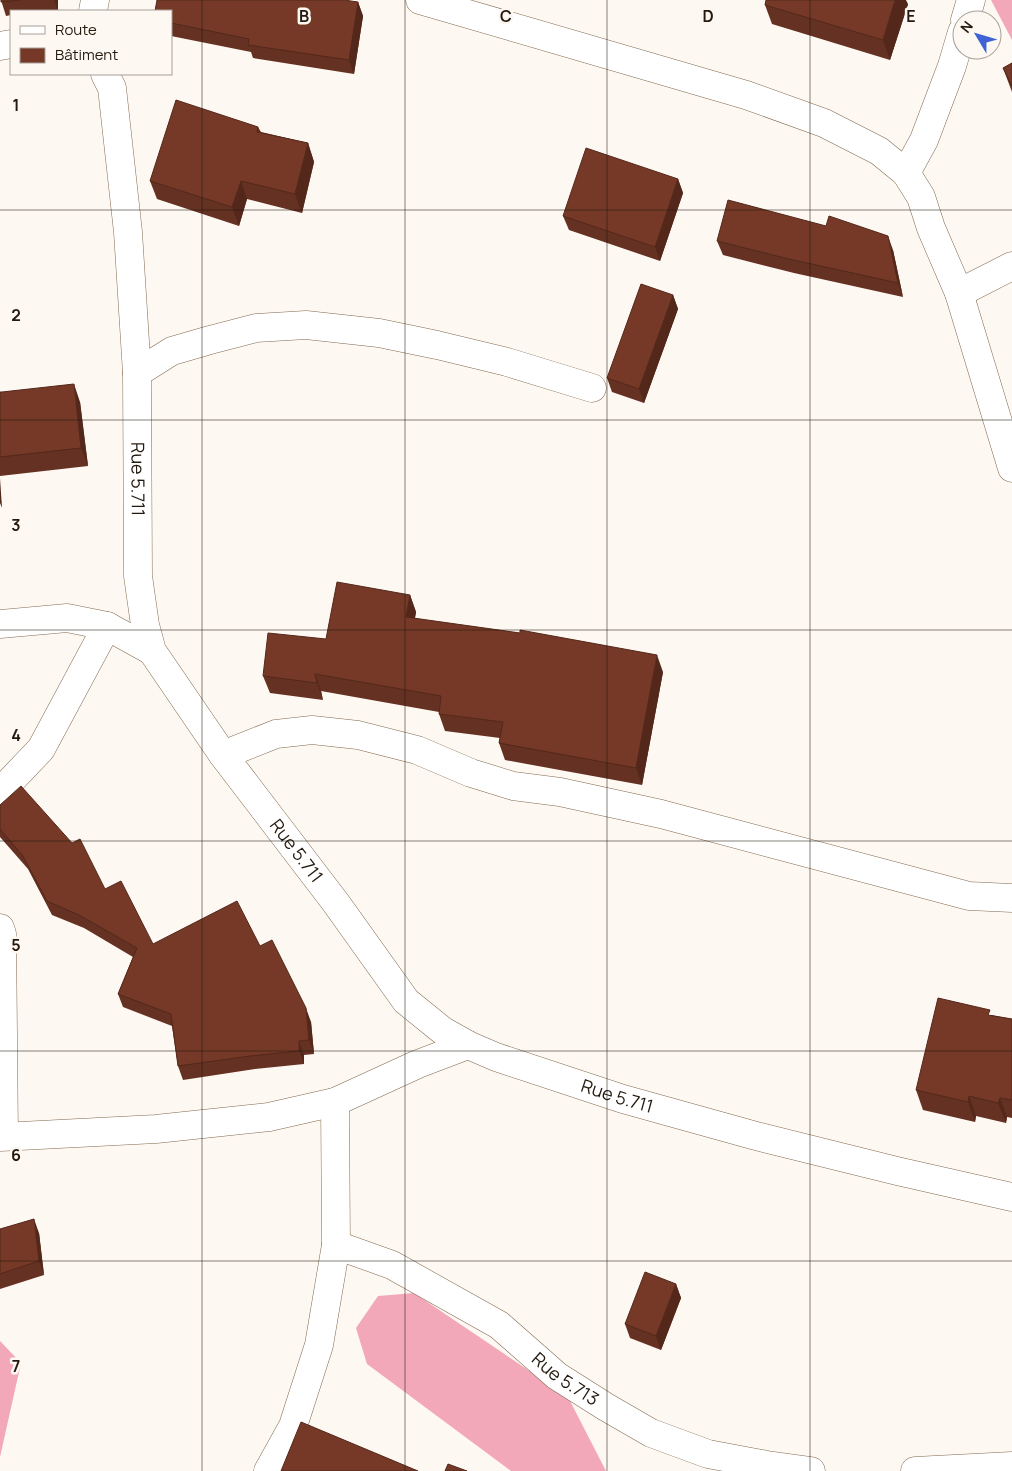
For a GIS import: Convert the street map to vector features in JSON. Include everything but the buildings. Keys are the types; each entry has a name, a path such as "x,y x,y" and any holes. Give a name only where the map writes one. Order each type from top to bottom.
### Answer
{"street":[{"path":"420,0 746,95 824,123 879,151 906,173 921,197 931,228 959,293 1012,468"},
{"path":"906,173 924,140 954,60"},
{"name":"Rue 5.711","path":"106,75 112,88 125,203 137,373 138,576 145,625 152,651 223,755 336,903 406,1001 443,1031 468,1045 496,1057 622,1099 756,1136 1012,1197"},
{"path":"959,293 1012,266"},
{"path":"137,373 172,351 210,340 256,328 306,325 379,333 437,345 507,362 592,388"},
{"path":"0,624 67,618 107,626 152,651"},
{"path":"0,792 41,749 107,626"},
{"path":"223,755 276,734 312,730 358,734 417,750 471,773 514,786 560,792 661,814 969,896 1012,898"},
{"path":"0,928 2,934 2,1137 156,1128 259,1118 335,1102 418,1064 468,1045"},
{"path":"268,1471 293,1426 320,1345 336,1245 335,1102"},
{"name":"Rue 5.713","path":"336,1245 392,1265 499,1325 557,1376 651,1433 708,1454 811,1471"},
{"path":"915,1471 1012,1466"}],"shaded area":[{"path":"991,0 1012,0 1012,40 1002,21 1002,10 996,10"},
{"path":"414,1293 568,1397 606,1471 511,1471 367,1364 356,1328 378,1296"},
{"path":"0,1341 21,1363 0,1457"}]}
